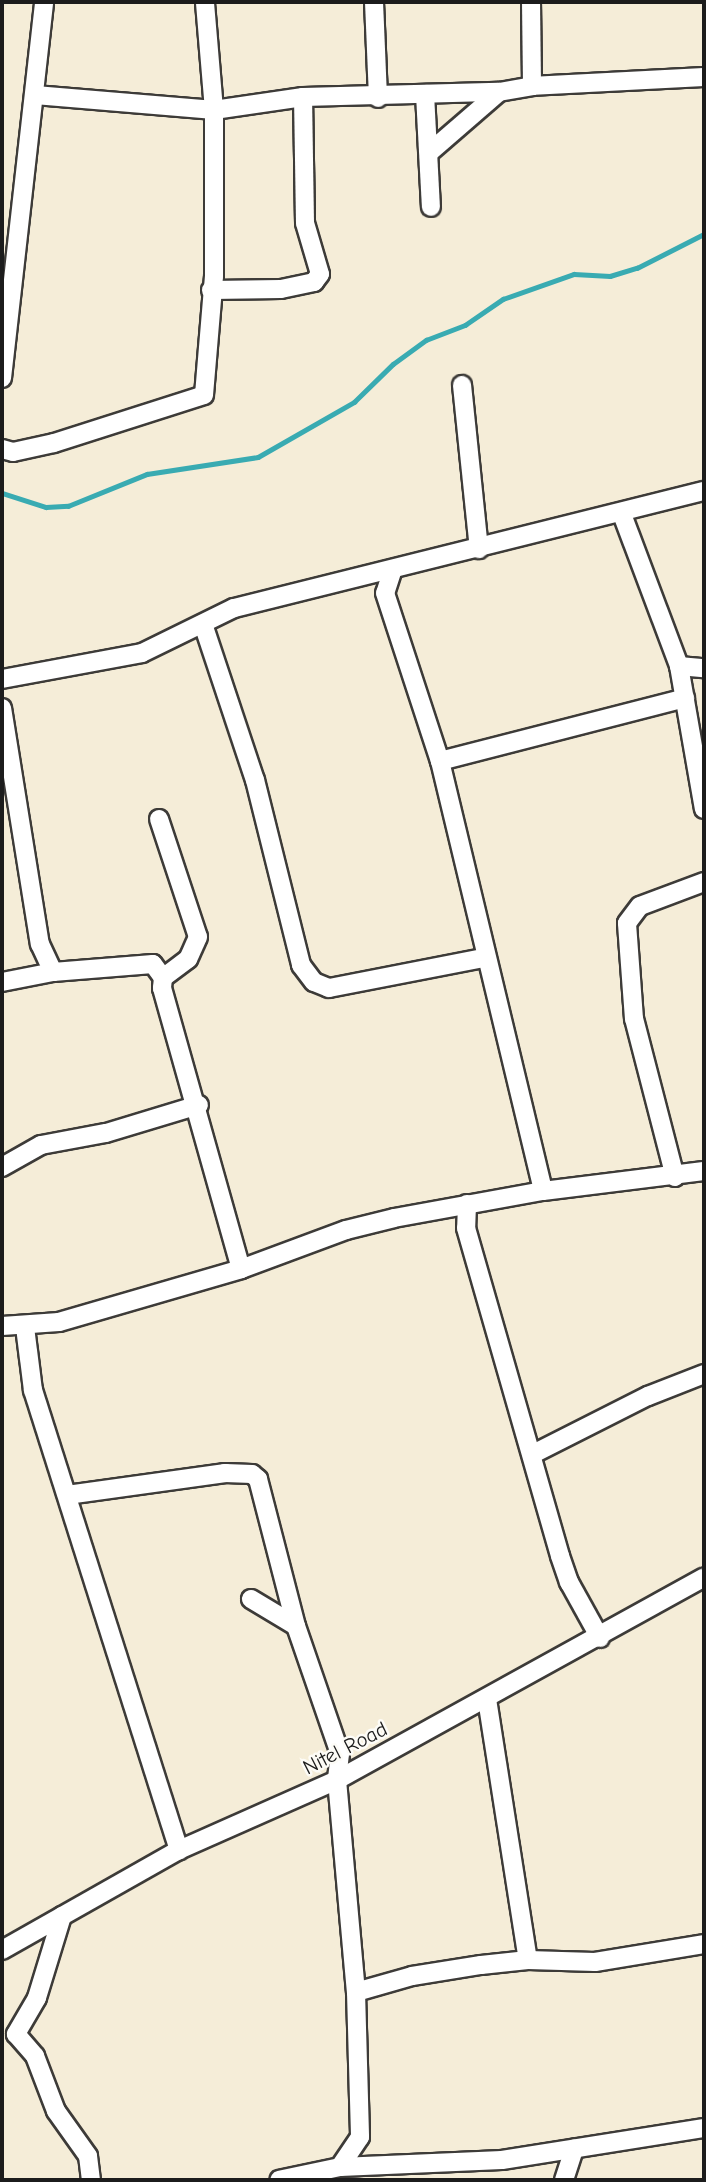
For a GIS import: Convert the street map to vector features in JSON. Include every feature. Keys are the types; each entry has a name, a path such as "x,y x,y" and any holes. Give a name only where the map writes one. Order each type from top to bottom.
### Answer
{"street":[{"path":"2,378 44,2"},
{"path":"2,449 13,452 54,443 204,395 211,290 214,110 205,2"},
{"path":"374,2 378,98"},
{"path":"531,2 532,86"},
{"path":"35,95 214,110 303,97 378,98 499,92 532,86 704,78"},
{"path":"430,151 499,92"},
{"path":"425,94 431,207"},
{"path":"211,290 281,289 313,282 320,274 305,223 303,97"},
{"path":"462,385 479,549"},
{"path":"2,679 142,653 234,608 391,572 704,491"},
{"path":"622,514 679,666 704,809"},
{"path":"391,572 385,593 440,761 484,958 542,1191"},
{"path":"203,624 254,780 301,965 314,982 329,988 484,958"},
{"path":"679,666 704,668"},
{"path":"440,761 685,698"},
{"path":"2,708 40,944 53,972"},
{"path":"159,820 198,937 188,959 163,978"},
{"path":"675,1177 634,1019 627,923 640,906 704,882"},
{"path":"2,982 53,972 85,973 153,964 163,978 162,988 198,1105 241,1269"},
{"path":"2,1167 41,1145 106,1133 198,1105"},
{"path":"2,1326 25,1327 59,1322 241,1269 345,1230 445,1208 542,1191 675,1177 704,1171"},
{"path":"467,1204 466,1228 569,1583 600,1638"},
{"path":"445,1208 466,1228"},
{"path":"25,1327 33,1390 179,1850"},
{"path":"533,1454 648,1396 704,1374"},
{"path":"67,1495 225,1473 252,1474 258,1479 296,1626 340,1754 337,1780 356,1992 360,2137 340,2167"},
{"name":"Nitel Road","path":"2,1950 179,1850 337,1780 600,1638 704,1577"},
{"path":"251,1599 296,1626"},
{"path":"487,1699 528,1960"},
{"path":"62,1916 37,1998 16,2034 35,2056 57,2111 88,2156 91,2180"},
{"path":"356,1992 412,1976 528,1960 595,1962 704,1944"},
{"path":"279,2180 340,2167 502,2160 704,2128"},
{"path":"564,2180 574,2149"}],"waterway":[{"path":"2,493 46,507 68,506 147,474 258,457 354,402 393,364 426,340 465,325 503,299 574,274 610,276 637,268 704,234"}]}
